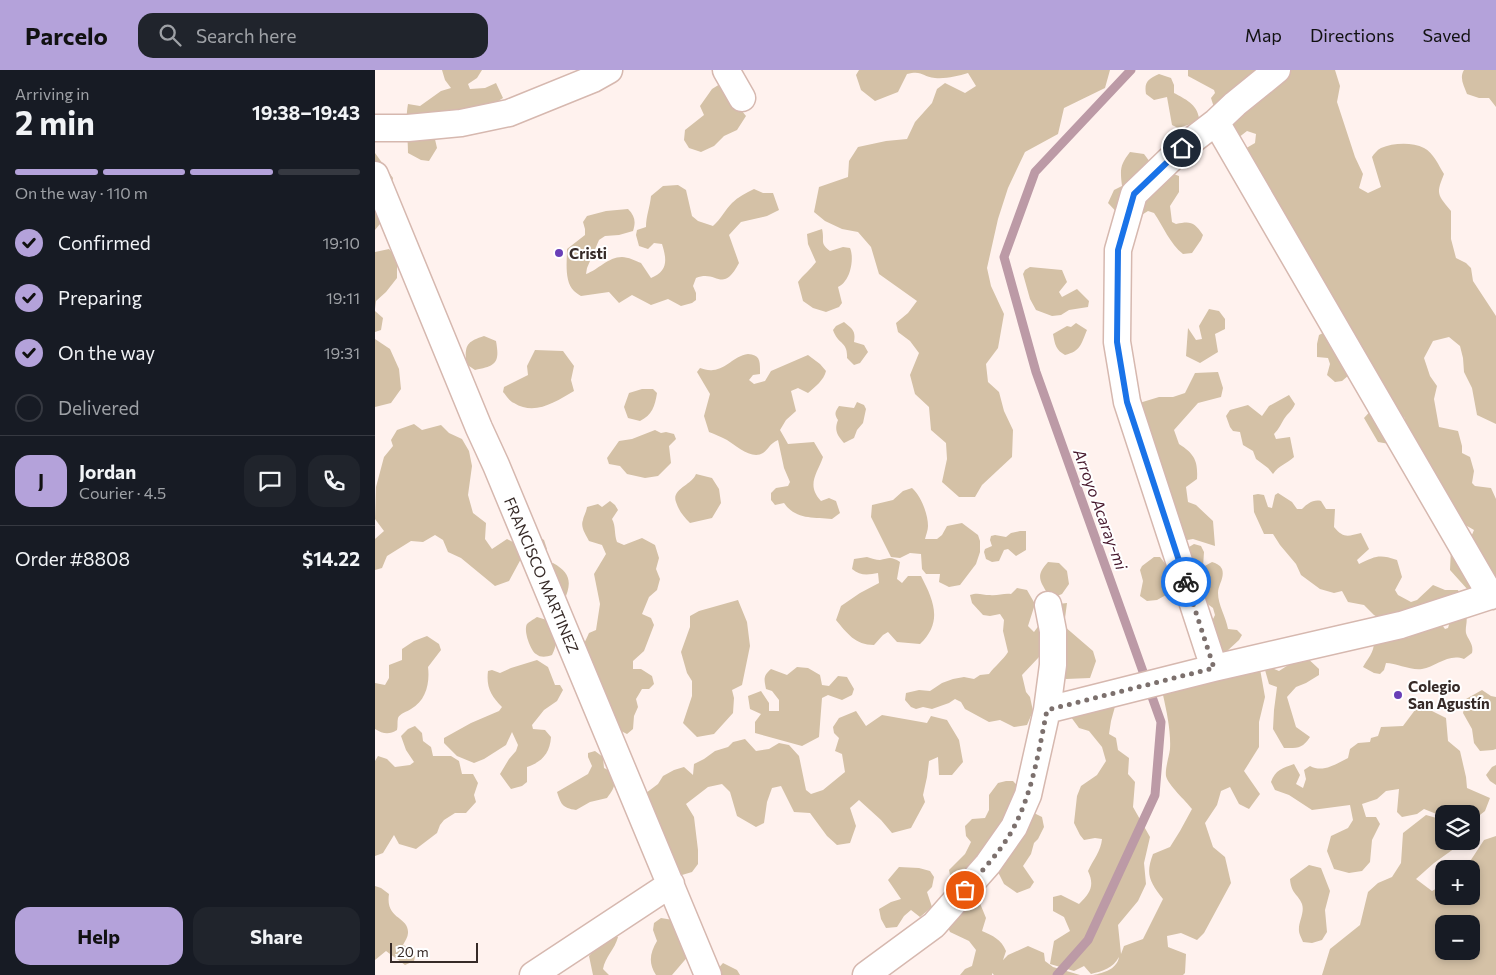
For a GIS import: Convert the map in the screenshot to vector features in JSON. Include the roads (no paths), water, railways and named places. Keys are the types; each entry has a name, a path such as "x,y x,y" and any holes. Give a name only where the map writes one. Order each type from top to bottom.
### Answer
{"street":[{"path":"375,128 408,128 461,123 509,113 593,79 609,70"},
{"path":"726,70 742,98"},
{"path":"1203,670 1127,402 1117,342 1118,250 1134,194 1182,148 1277,70"},
{"path":"1047,710 1203,670 1401,626 1493,595 1216,122"},
{"name":"FRANCISCO MARTINEZ","path":"375,175 479,428 709,975"},
{"path":"866,975 934,925 988,864 1014,827 1028,795 1047,710 1053,665 1053,631 1048,605"},
{"path":"533,975 671,884"}],"waterway":[{"name":"Arroyo Acaray-mi","path":"1057,975 1088,940 1155,795 1161,722 1036,372 1004,257 1035,172 1131,70"}],"place":[{"name":"Cristi","path":"559,253"},
{"name":"Colegio San Agustín","path":"1398,695"}]}
